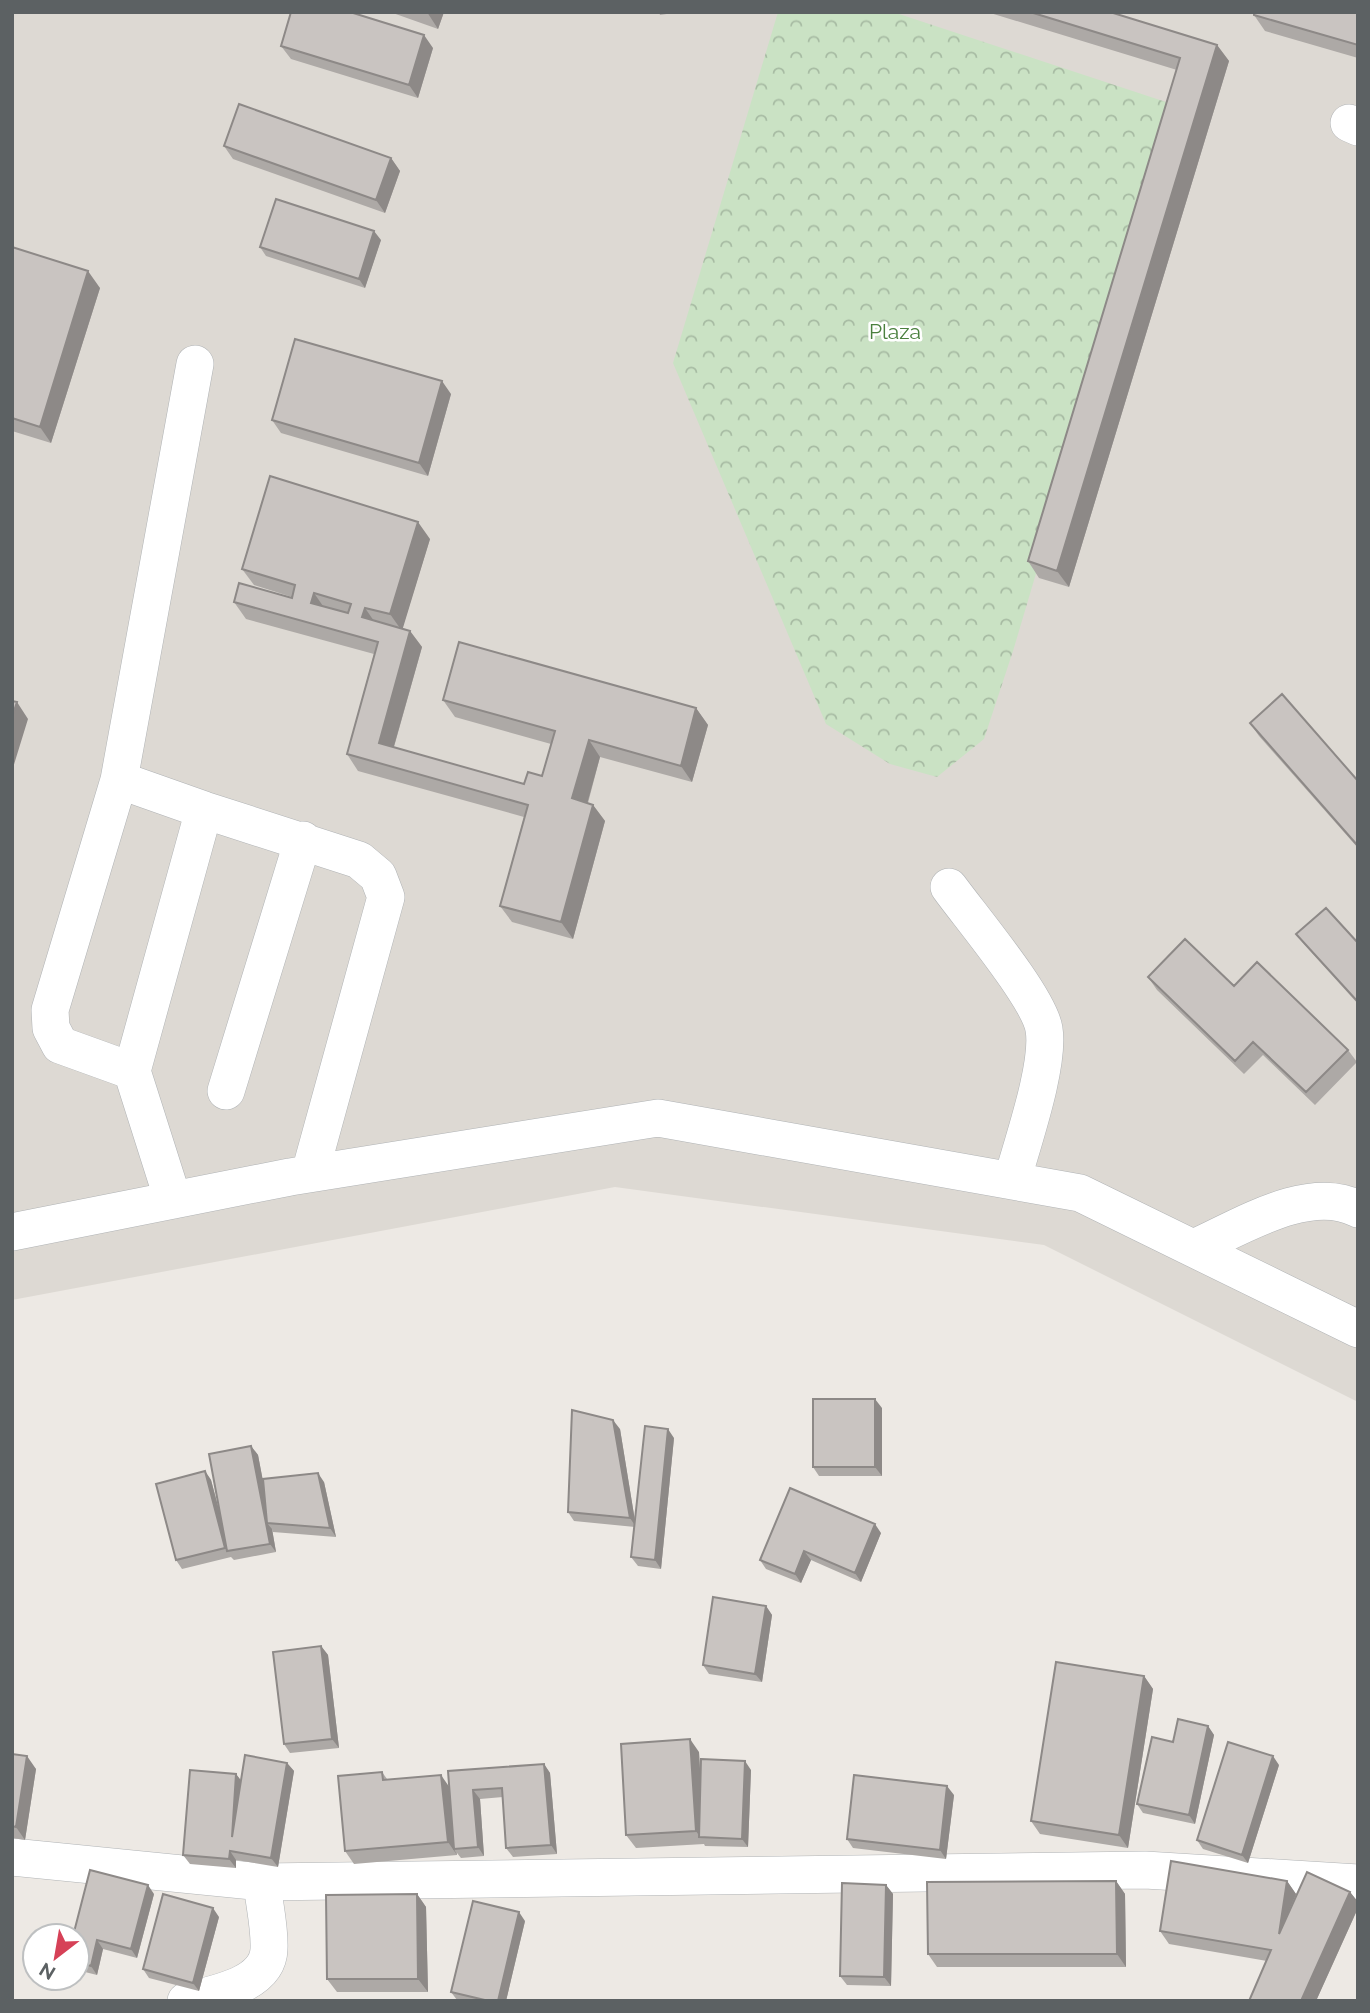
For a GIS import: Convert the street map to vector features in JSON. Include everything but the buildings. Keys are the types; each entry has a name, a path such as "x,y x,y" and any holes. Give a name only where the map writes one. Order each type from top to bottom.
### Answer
{"street":[{"path":"132,1071 60,1045 51,1028 50,1010 119,780 195,364"},
{"path":"119,780 359,860 378,876 386,897 310,1173"},
{"path":"173,1200 132,1071 204,810"},
{"path":"226,1091 303,840"},
{"path":"949,887 1028,994 1044,1028 1044,1059 1012,1181"},
{"path":"12,1232 310,1173 658,1118 1080,1193 1358,1329"},
{"path":"1194,1248 1293,1204 1321,1200 1348,1204 1358,1209"},
{"path":"12,1857 262,1882 1145,1870 1358,1884"},
{"path":"186,2001 222,1992 250,1979 264,1967 270,1951 262,1882"}],"shaded area":[{"path":"12,12 1358,12 1358,1402 1044,1245 615,1187 12,1300"}],"green space":[{"name":"Plaza","path":"778,12 893,12 1175,105 1013,651 984,739 937,777 890,764 826,724 673,363"}]}
